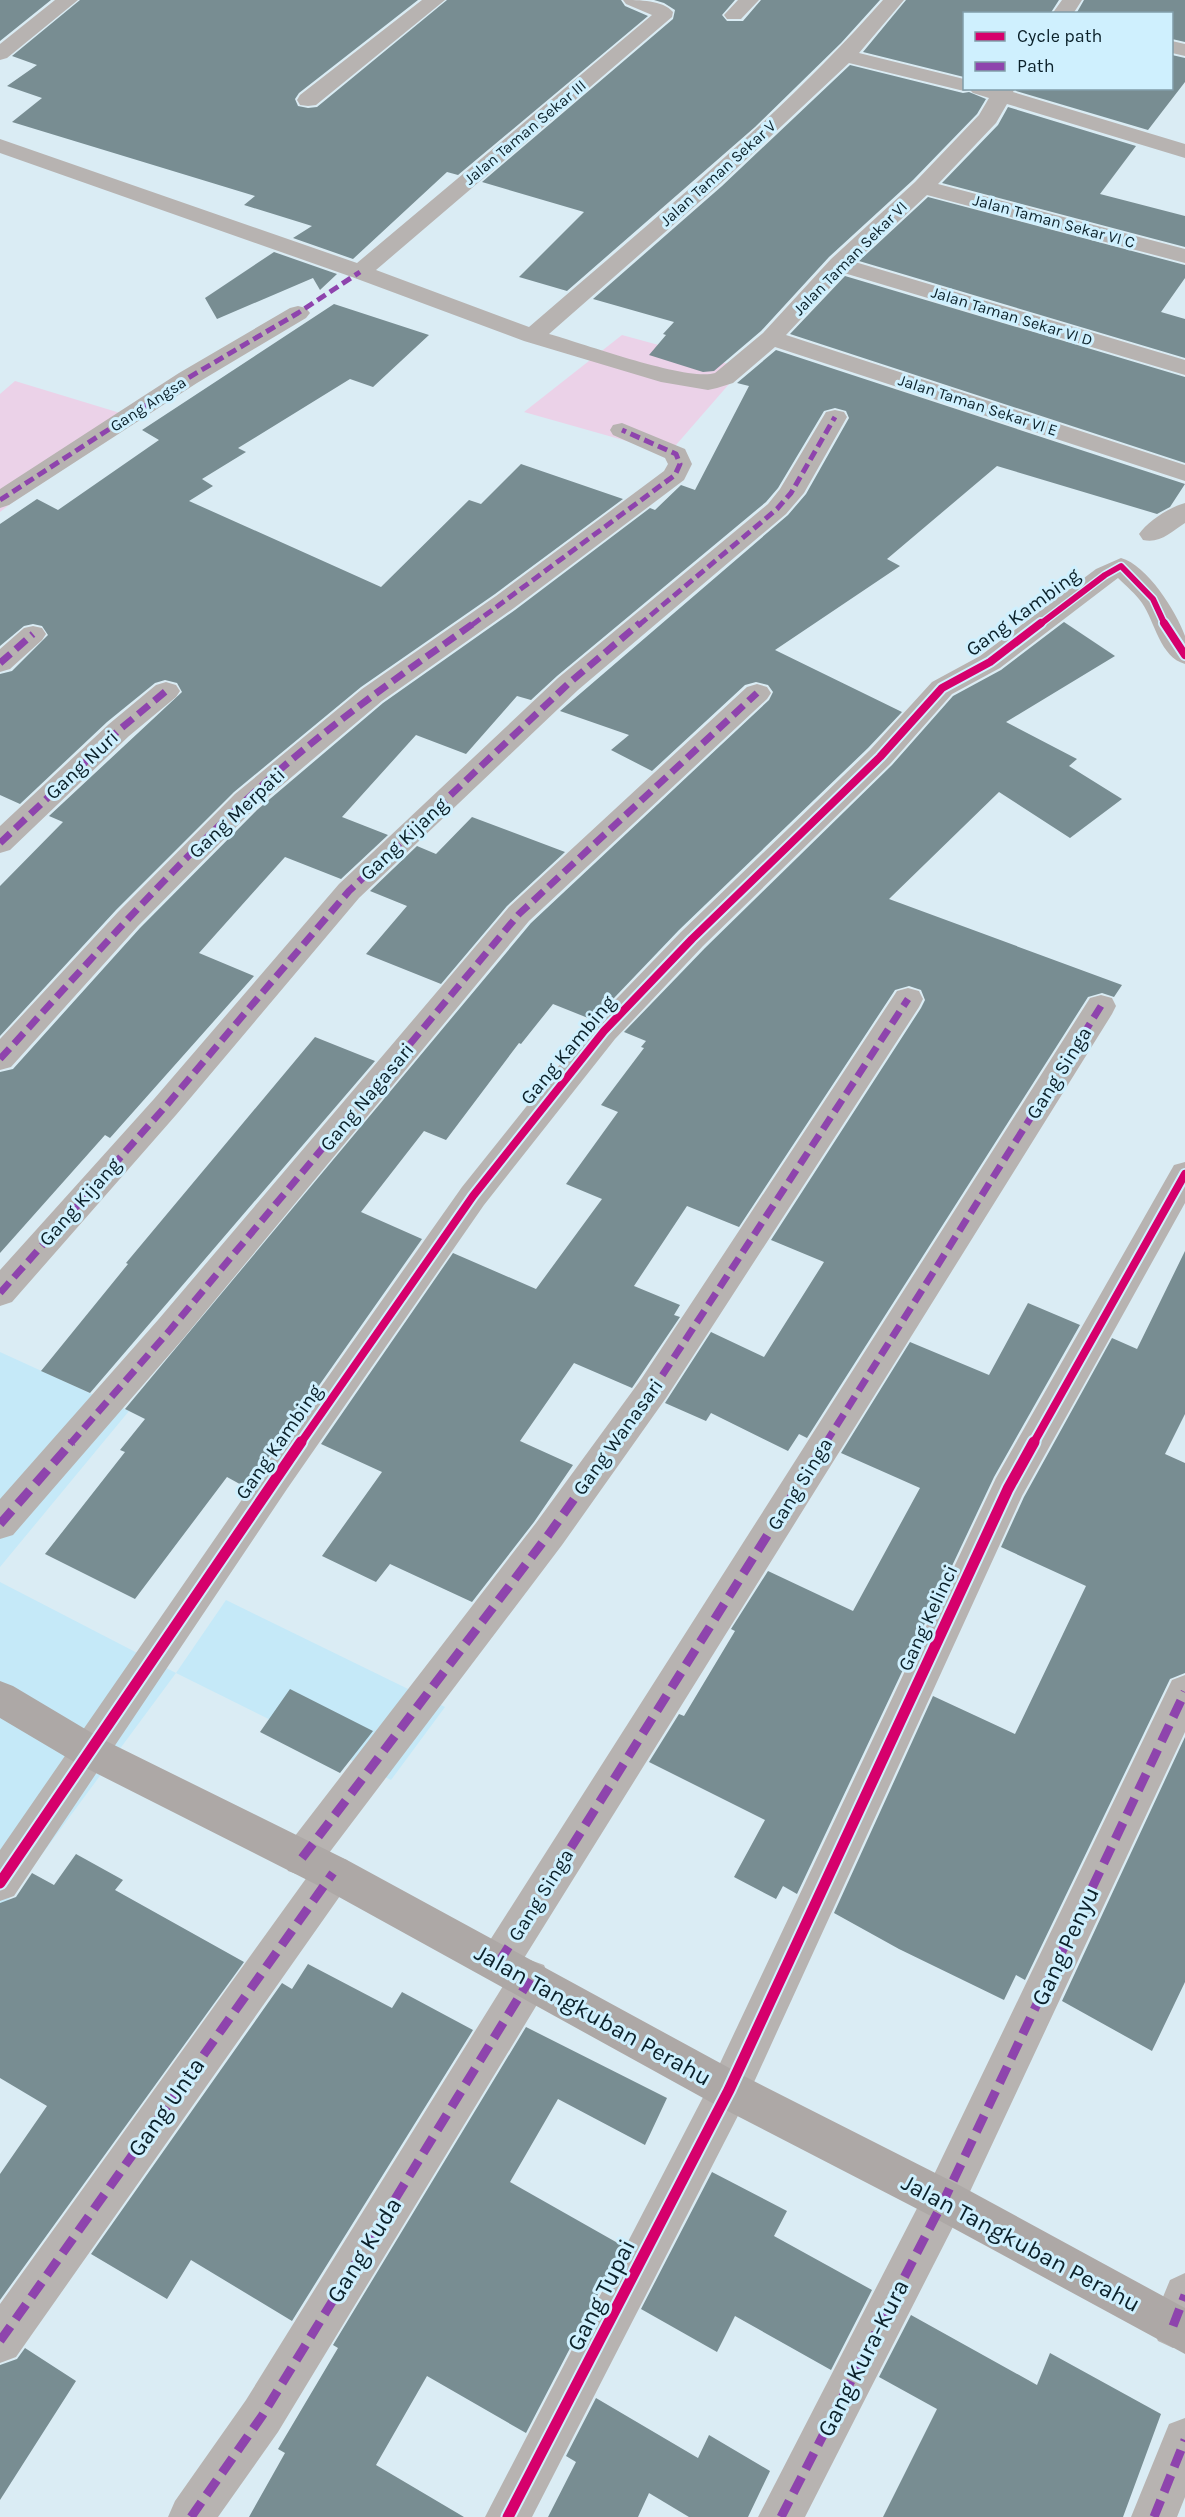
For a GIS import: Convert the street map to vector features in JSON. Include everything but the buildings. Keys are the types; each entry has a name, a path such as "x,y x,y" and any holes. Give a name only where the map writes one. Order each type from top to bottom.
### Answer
{"street":[{"path":"0,54 68,0"},
{"path":"308,100 435,0"},
{"name":"Jalan Taman Sekar III","path":"360,272 662,17 663,12 657,8 633,0"},
{"path":"734,15 749,0"},
{"name":"Jalan Taman Sekar V","path":"532,336 712,179 845,56 894,0"},
{"path":"845,56 963,85"},
{"path":"994,90 1185,151"},
{"name":"Jalan Taman Sekar VI","path":"0,146 360,272 532,336 670,377 708,383 724,378 771,338 839,264 923,186 988,118 994,90"},
{"name":"Jalan Taman Sekar VI C","path":"923,186 1185,256"},
{"name":"Jalan Taman Sekar VI D","path":"839,264 1185,368"},
{"name":"Gang Angsa","path":"0,500 188,378 298,313"},
{"name":"Jalan Taman Sekar VI E","path":"771,338 1185,473"},
{"name":"Gang Kijang","path":"0,1293 165,1107 349,891 568,684 777,509 791,493 835,417"},
{"name":"Gang Merpati","path":"0,1059 128,919 244,801 372,695 505,602 675,475 680,464 676,454 622,430"},
{"path":"1152,534 1185,511"},
{"name":"Gang Kambing","path":"90,1750 472,1196 538,1112 604,1031 644,989 880,757 942,688 990,662 1104,575 1121,566 1153,599 1169,633 1185,655"},
{"path":"0,663 33,634"},
{"name":"Gang Nuri","path":"0,843 119,730 166,691"},
{"name":"Gang Nagasari","path":"0,1524 170,1330 519,914 757,693"},
{"name":"Gang Wanasari","path":"318,1865 654,1388 908,999"},
{"name":"Gang Singa","path":"515,1970 1101,1006"},
{"name":"Gang Kelinci","path":"729,2090 1008,1489 1185,1174"},
{"name":"Gang Penyu","path":"944,2200 1185,1692"},
{"name":"Jalan Tangkuban Perahu","path":"0,1698 90,1750 318,1865 515,1970 729,2090 1181,2318"},
{"path":"0,1883 90,1750"},
{"name":"Gang Unta","path":"0,2341 318,1865"},
{"name":"Gang Kuda","path":"191,2517 262,2416 515,1970"},
{"name":"Gang Tupai","path":"508,2517 729,2090"},
{"name":"Gang Kura-Kura","path":"781,2517 944,2200"},
{"path":"1154,2517 1185,2440"}],"shaded area":[{"path":"622,335 743,368 669,453 524,412"},
{"path":"15,381 130,416 56,468 0,512 0,394"},
{"path":"0,1352 129,1411 0,1567"},
{"path":"0,1582 176,1673 0,1911"},
{"path":"226,1600 445,1707 391,1780 176,1673"}],"marked path":[{"path":"0,500 188,378 298,313 360,272"},
{"path":"0,1293 165,1107 349,891 568,684 777,509 791,493 835,417"},
{"path":"0,1059 128,919 245,801 372,695 505,602 675,475 680,464 676,454 622,430"},
{"path":"0,663 33,634"},
{"path":"0,843 119,730 166,691"},
{"path":"0,1524 170,1330 519,914 757,693"},
{"path":"302,1858 549,1534 654,1388 908,999"},
{"path":"499,1962 1101,1006"},
{"path":"781,2517 944,2200 1185,1692"},
{"path":"0,2341 333,1873"},
{"path":"191,2517 262,2416 530,1979"},
{"path":"1173,2326 1185,2295"},
{"path":"1154,2517 1185,2440"}],"cycle path":[{"path":"0,1883 275,1479 473,1196 604,1031 692,939 880,757 942,688 990,662 1105,575 1121,566 1153,599 1169,633 1185,655"},
{"path":"508,2517 729,2090 1008,1489 1185,1174"}]}
